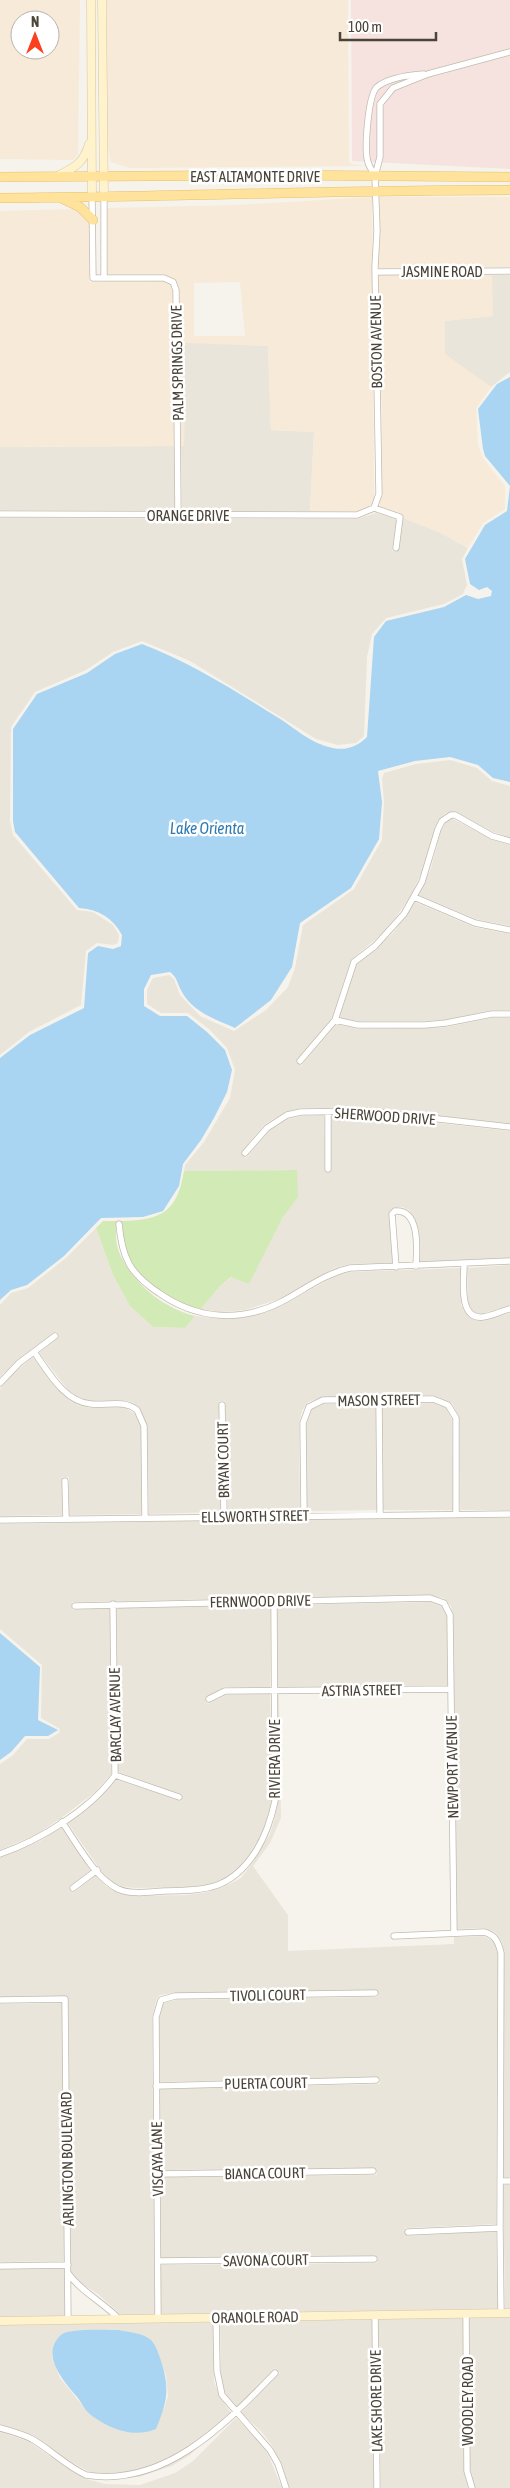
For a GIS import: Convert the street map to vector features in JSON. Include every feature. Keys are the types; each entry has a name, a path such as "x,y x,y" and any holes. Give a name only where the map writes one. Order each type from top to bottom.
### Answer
{"main road":[{"name":"EAST ALTAMONTE DRIVE","path":"0,177 510,177"},
{"path":"0,198 375,190 510,190"},
{"path":"61,198 80,207 93,220"}],"street":[{"name":"PALM SPRINGS DRIVE","path":"91,0 92,278 164,278 173,282 176,290 178,515"},
{"path":"102,0 104,278"},
{"name":"BOSTON AVENUE","path":"374,508 379,494 375,176 380,157 380,104 393,88 428,74 510,52"},
{"name":"BOSTON AVENUE","path":"375,176 368,162 368,105 376,88 389,80 410,75 428,74"},
{"path":"55,177 78,166 87,153 92,135"},
{"name":"JASMINE ROAD","path":"375,272 510,271"},
{"path":"374,508 400,517 396,548"},
{"name":"ORANGE DRIVE","path":"0,514 357,515 374,508"},
{"path":"300,1061 335,1020 354,962 391,930 414,897 428,866 438,829 447,816 455,815 492,836 510,841"},
{"path":"414,897 475,923 510,930"},
{"path":"335,1020 358,1025 426,1025 454,1022 480,1015 510,1014"},
{"name":"SHERWOOD DRIVE","path":"245,1153 267,1128 287,1115 301,1112 368,1111 510,1127"},
{"path":"328,1112 328,1169"},
{"path":"396,1266 392,1214 395,1211 408,1213 414,1228 416,1266"},
{"path":"119,1224 121,1250 129,1265 144,1284 176,1305 194,1312 222,1316 246,1314 280,1303 336,1271 350,1268 464,1265 510,1261"},
{"path":"464,1265 464,1305 472,1315 482,1318 510,1309"},
{"path":"0,1383 8,1373 55,1336"},
{"path":"34,1352 67,1394 78,1401 89,1404 123,1404 137,1410 144,1426 145,1518"},
{"name":"MASON STREET","path":"304,1515 303,1423 309,1407 323,1400 433,1399 448,1404 456,1418 456,1513"},
{"path":"379,1400 380,1514"},
{"name":"BRYAN COURT","path":"222,1405 224,1516"},
{"path":"65,1481 66,1519"},
{"name":"ELLSWORTH STREET","path":"0,1520 456,1513 510,1514"},
{"name":"FERNWOOD DRIVE","path":"75,1606 430,1598 444,1603"},
{"name":"RIVIERA DRIVE","path":"62,1822 108,1883 120,1890 134,1892 206,1888 226,1882 239,1874 268,1832 275,1801 274,1601"},
{"name":"NEWPORT AVENUE","path":"444,1603 450,1615 454,1933"},
{"name":"BARCLAY AVENUE","path":"0,1854 39,1837 62,1822 97,1795 114,1775 113,1604"},
{"name":"ASTRIA STREET","path":"209,1699 225,1691 452,1689"},
{"path":"114,1775 179,1797"},
{"path":"74,1888 97,1870"},
{"path":"394,1936 484,1932 495,1937 501,1952 500,2228 506,2313"},
{"name":"TIVOLI COURT","path":"161,2000 175,1996 375,1993"},
{"name":"ARLINGTON BOULEVARD","path":"0,2000 65,1999 68,2319"},
{"name":"VISCAYA LANE","path":"158,2318 156,2017 161,2000"},
{"name":"PUERTA COURT","path":"156,2086 376,2080"},
{"name":"BIANCA COURT","path":"157,2174 374,2171"},
{"path":"500,2181 510,2181"},
{"path":"408,2232 500,2228"},
{"name":"SAVONA COURT","path":"158,2261 374,2259"},
{"path":"0,2266 68,2264"},
{"path":"68,2273 76,2286 96,2297 120,2319"},
{"name":"ORANOLE ROAD","path":"0,2321 506,2313"},
{"name":"WOODLEY ROAD","path":"466,2314 467,2471 472,2488"},
{"name":"LAKE SHORE DRIVE","path":"375,2315 377,2488"},
{"path":"216,2318 218,2382 222,2395 236,2413 259,2434 278,2464 286,2488"},
{"path":"198,2452 276,2373"},
{"path":"0,2428 31,2439 87,2475 105,2480 131,2481"}],"shaded area":[{"path":"0,0 80,0 78,154 73,160 0,159"},
{"path":"107,0 348,0 349,161 351,164 366,166 129,168 111,162 107,145"},
{"path":"351,0 510,0 510,169 352,161"},
{"path":"372,197 374,501 371,506 360,511 310,511 314,432 271,430 268,346 185,343 184,446 181,446 179,288 174,278 164,274 107,274 107,208 237,205","holes":["240,282 245,336 194,336 194,283"]},
{"path":"379,197 510,197 510,267 378,268"},
{"path":"77,209 89,221 89,282 164,281 170,285 173,291 174,446 0,447 0,211"},
{"path":"378,275 492,275 493,316 445,321 445,354 491,387 476,409 478,445 483,458 505,486 505,509 483,523 468,548 439,532 403,518 401,513 379,506 382,494 382,420"},
{"path":"492,275 510,275 510,372 491,387 444,354 445,321 492,316"},
{"path":"185,342 268,346 271,430 314,432 310,511 182,511 181,446 184,446"},
{"path":"174,446 175,511 0,510 0,447"},
{"path":"376,513 397,520 392,551 398,552 403,518 439,532 468,548 462,559 467,585 463,594 444,604 386,618 372,634 367,657 364,736 356,743 338,745 316,739 190,661 142,641 113,652 86,670 35,692 11,727 10,821 13,835 77,910 93,912 113,925 119,935 118,943 113,945 97,943 86,951 81,1005 29,1032 0,1055 0,518 357,519"},
{"path":"450,760 477,768 492,781 510,786 510,837 493,832 456,812 446,813 439,819 425,865 411,895 389,928 351,960 332,1018 296,1062 301,1066 336,1024 357,1029 426,1028 447,1027 492,1018 510,1018 510,1124 368,1108 301,1108 285,1112 265,1124 241,1153 246,1158 269,1131 288,1119 302,1116 324,1115 325,1172 331,1172 331,1115 367,1115 510,1131 510,1258 419,1262 417,1226 409,1210 403,1207 394,1208 389,1215 393,1263 350,1264 335,1268 279,1299 245,1310 222,1312 201,1309 220,1286 232,1277 249,1283 283,1217 297,1197 297,1170 184,1171 185,1165 204,1142 230,1098 235,1070 227,1048 209,1029 188,1013 161,1013 147,1004 147,990 153,978 169,975 174,979 180,995 200,1016 234,1031 266,1010 288,987 295,968 303,925 354,889 382,840 384,802 382,779 384,773 416,764"},
{"path":"451,818 491,839 510,844 510,926 476,919 419,895 431,868 441,831 445,823"},
{"path":"415,902 474,927 510,934 510,1010 492,1010 446,1020 425,1021 358,1021 339,1018 356,964 393,933"},
{"path":"96,1228 113,1275 130,1306 153,1327 185,1328 195,1316 221,1319 247,1317 281,1306 337,1275 350,1272 461,1268 461,1305 470,1317 483,1321 510,1313 510,1510 460,1510 459,1417 452,1403 433,1395 323,1397 308,1402 302,1411 299,1423 300,1511 228,1512 225,1401 219,1401 221,1512 149,1514 147,1426 139,1407 132,1402 123,1400 90,1401 79,1398 69,1391 39,1353 59,1337 56,1331 17,1360 0,1377 0,1305 11,1293 28,1288 66,1258"},
{"path":"510,1265 510,1305 482,1314 474,1312 468,1303 467,1268"},
{"path":"33,1357 64,1396 77,1405 90,1408 123,1407 134,1413 141,1427 142,1514 69,1515 69,1477 62,1477 62,1515 0,1516 0,1389 11,1375"},
{"path":"433,1403 446,1408 452,1419 453,1510 383,1510 382,1404"},
{"path":"324,1404 376,1404 377,1510 307,1511 306,1424 312,1409"},
{"path":"456,1517 510,1518 510,2177 503,2177 504,1953 502,1942 495,1932 484,1928 457,1929 453,1615 451,1606 444,1598 430,1595 72,1602 72,1610 110,1608 111,1774 95,1792 60,1819 37,1834 0,1850 0,1764 13,1755 27,1739 49,1739 59,1733 60,1729 41,1718 42,1665 0,1629 0,1524"},
{"path":"430,1602 442,1606 447,1615 448,1685 277,1687 277,1605"},
{"path":"271,1605 270,1687 225,1687 205,1698 208,1704 226,1695 270,1694 272,1801 264,1830 245,1862 237,1871 225,1879 206,1885 187,1887 134,1888 121,1886 110,1880 99,1868 67,1822 99,1798 116,1779 180,1801 183,1795 118,1772 116,1608"},
{"path":"277,1694 279,1694 281,1818 270,1843 253,1866 288,1915 288,1951 454,1944 454,1937 483,1936 492,1940 496,1945 498,1953 496,2224 405,2228 406,2236 496,2231 498,2309 161,2315 161,2265 377,2263 377,2256 161,2258 161,2177 377,2175 376,2168 160,2170 159,2089 380,2084 379,2077 159,2082 159,2017 163,2003 176,2000 378,1997 378,1990 175,1993 160,1995 157,1998 152,2017 155,2315 121,2315 98,2294 79,2282 71,2272 68,1996 0,1997 0,1858 40,1841 61,1827 92,1869 69,1887 73,1893 96,1875 106,1886 118,1893 134,1896 188,1895 207,1892 228,1885 241,1878 270,1834 275,1818 278,1801"},
{"path":"62,2003 65,2261 0,2262 0,2004"},
{"path":"503,2185 510,2185 510,2309 505,2309"},
{"path":"65,2268 65,2316 0,2317 0,2269"},
{"path":"463,2317 464,2471 468,2488 381,2488 378,2319"},
{"path":"469,2317 510,2317 510,2488 475,2488 470,2470"},
{"path":"372,2319 374,2488 289,2488 281,2463 273,2447 261,2431 241,2413 280,2373 275,2368 236,2408 225,2393 221,2381 220,2322"},
{"path":"213,2322 214,2382 220,2397 231,2413 190,2455 172,2466 139,2477 105,2476 88,2471 69,2461 33,2435 0,2424 0,2324","holes":["152,2341 166,2375 168,2396 164,2409 125,2432 90,2415 60,2378 52,2357 55,2344"]},
{"path":"236,2418 256,2437 267,2452 282,2488 0,2488 0,2432 30,2442 65,2467 86,2479 105,2484 140,2485 175,2473 193,2461"}],"green space":[{"path":"297,1170 298,1197 283,1217 249,1284 231,1277 220,1286 201,1309 179,1302 155,1288 128,1258 123,1245 122,1221 148,1219 165,1211 172,1205 177,1196 184,1171"},
{"path":"103,1221 116,1221 116,1241 119,1252 124,1263 140,1284 160,1301 195,1316 185,1328 153,1327 130,1306 113,1275 96,1228"}],"water":[{"path":"510,377 510,486 485,456 478,409 497,384"},
{"name":"Lake Orienta","path":"510,486 510,782 493,778 478,765 450,757 415,761 378,771 382,802 379,839 351,888 300,923 292,967 271,1000 235,1028 212,1018 192,1005 170,972 151,975 144,989 144,1006 160,1016 187,1016 225,1050 232,1070 227,1092 201,1140 183,1164 179,1186 163,1211 143,1217 101,1218 64,1256 27,1285 11,1290 0,1300 0,1058 30,1035 84,1008 88,953 98,946 113,949 121,946 122,935 109,919 99,912 79,908 15,832 13,821 13,729 37,694 87,673 115,654 142,644 177,659 211,677 318,743 338,749 356,745 367,737 374,637 386,621 444,607 466,595 478,599 491,596 492,591 487,587 479,590 470,584 465,559 485,525 507,511"},
{"path":"0,1633 40,1667 38,1720 58,1730 48,1736 25,1736 11,1752 0,1760"},
{"path":"79,2330 118,2330 136,2333 151,2340 163,2368 166,2394 163,2410 156,2429 147,2432 131,2433 115,2429 90,2414 61,2377 53,2360 55,2343 65,2333"}]}
